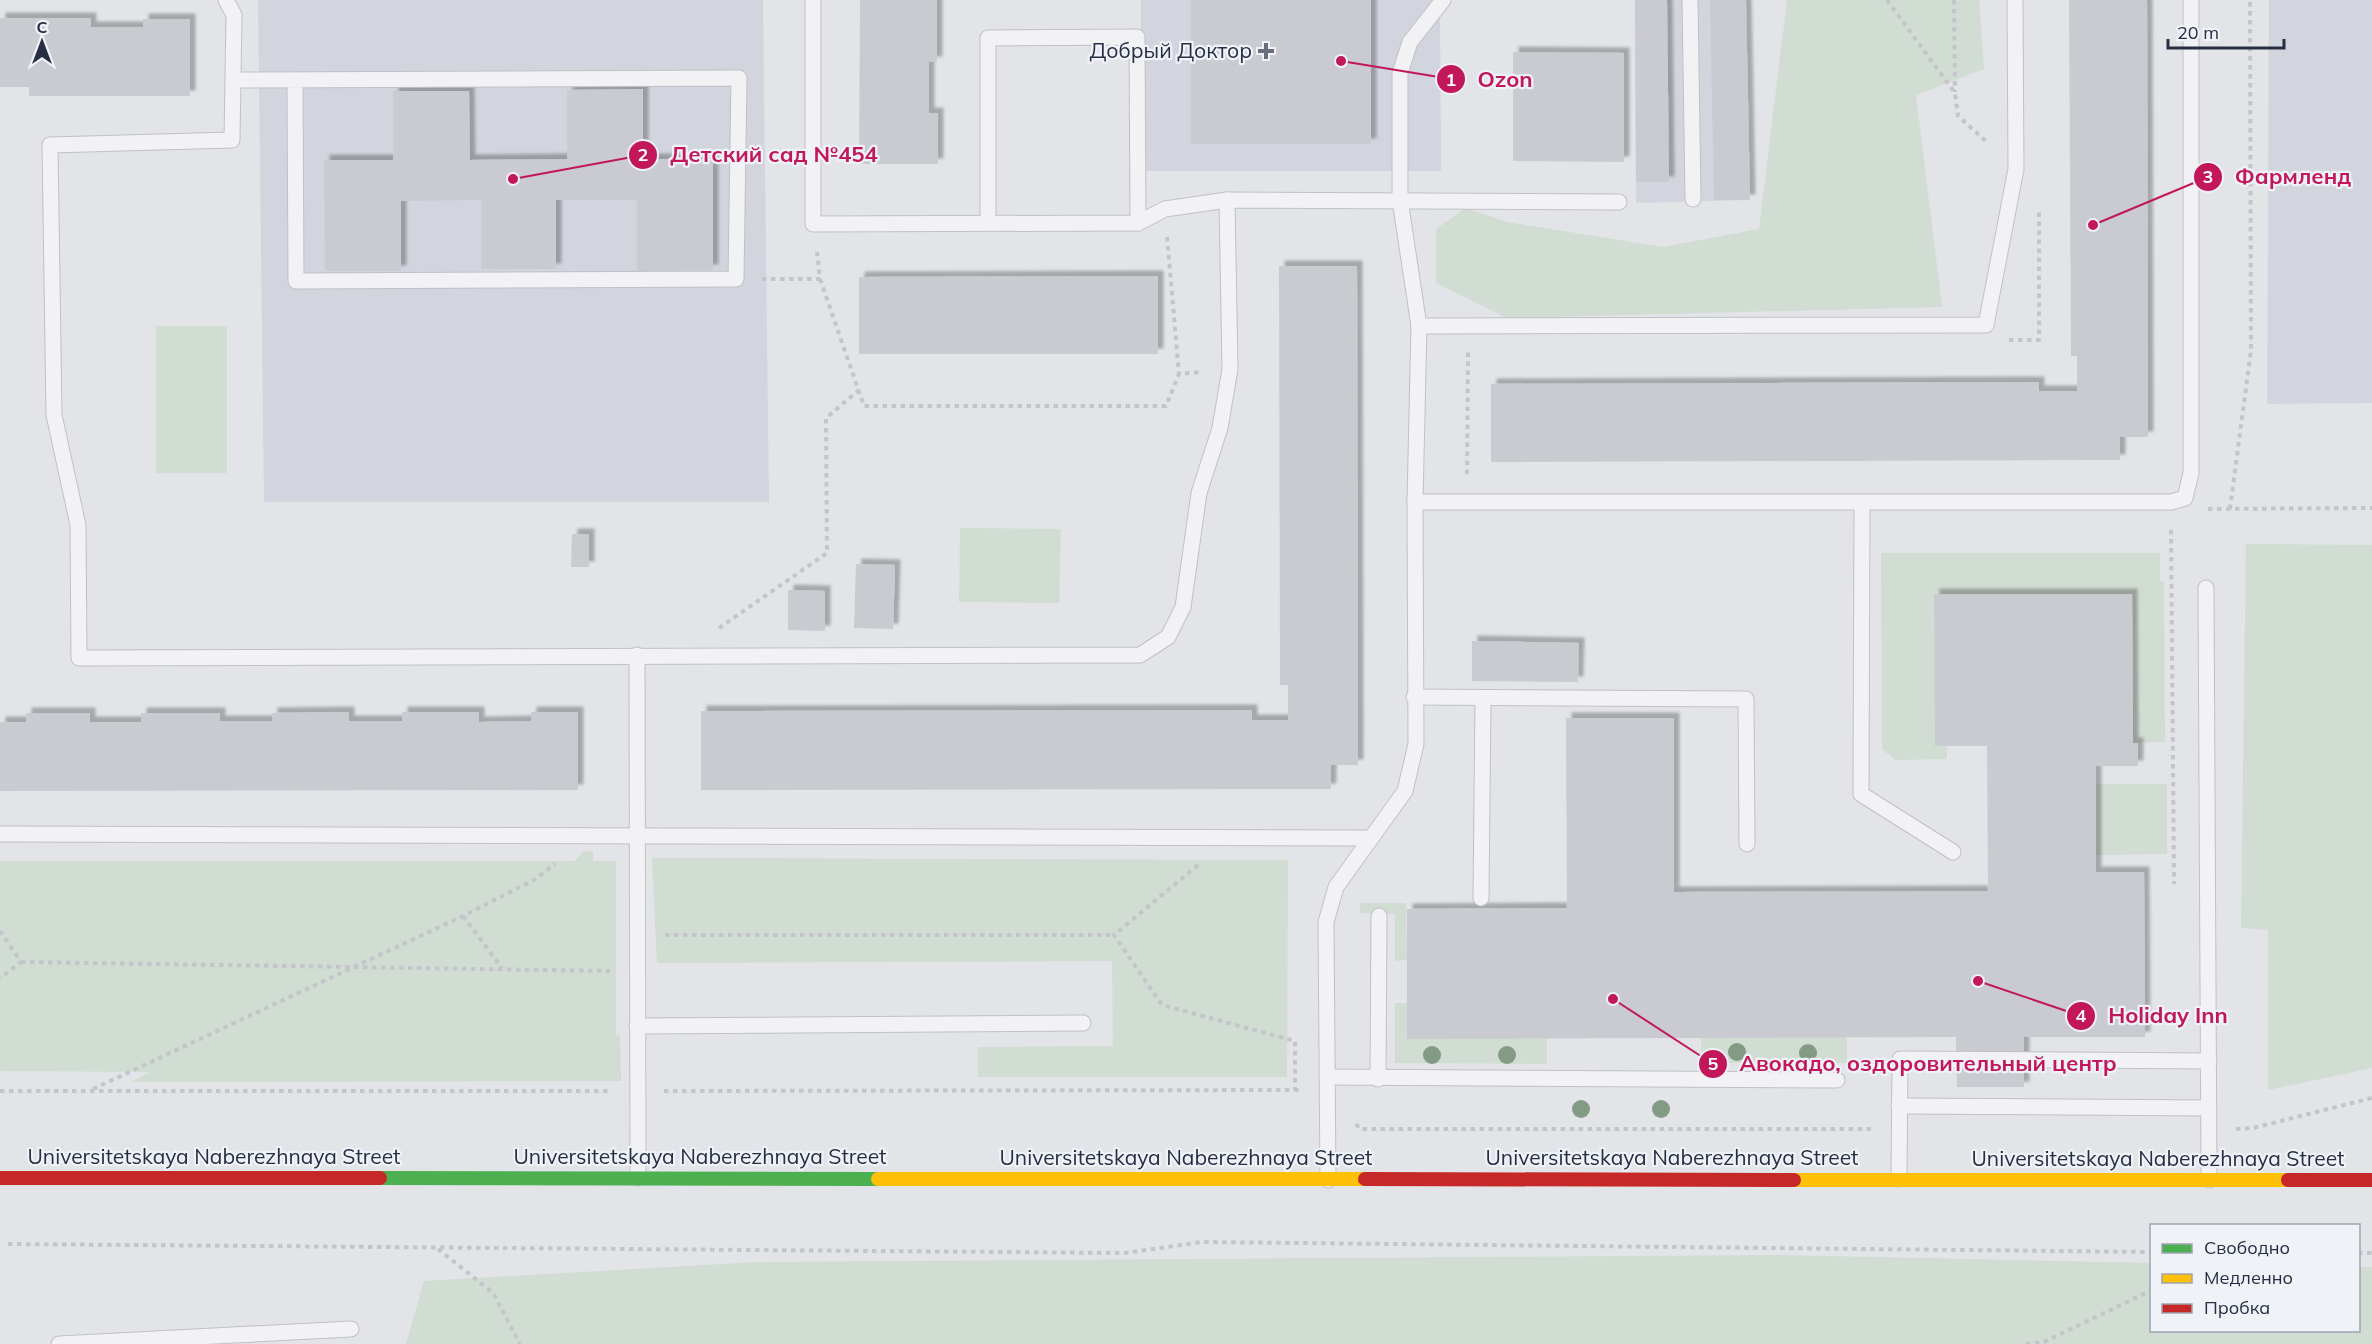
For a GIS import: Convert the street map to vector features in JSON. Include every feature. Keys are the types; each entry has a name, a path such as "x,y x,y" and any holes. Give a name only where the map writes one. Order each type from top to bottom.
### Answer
{"main road":[{"name":"Universitetskaya Naberezhnaya Street","path":"0,1178 2372,1180"}],"lane":[{"path":"226,0 234,15 232,140 50,145 54,415 78,525 79,658 1140,655 1168,637 1183,608 1199,493 1220,428 1230,369 1227,200"},
{"path":"813,0 813,224 1138,223 1165,209 1227,200 1619,202"},
{"path":"1328,1180 1326,922 1336,887 1405,791 1416,744 1414,697 1415,502 1419,326 1400,200 1400,73 1410,42 1443,0"},
{"path":"1690,0 1693,199"},
{"path":"1419,326 1986,325 2016,169 2014,0"},
{"path":"1415,502 1862,504 2178,500 2191,473 2191,0"},
{"path":"988,222 988,38 1137,37 1138,223"},
{"path":"233,80 739,78 736,279 296,281 295,80"},
{"path":"1862,504 1861,794 1953,852"},
{"path":"2206,588 2209,1180"},
{"path":"637,655 638,1178"},
{"path":"1414,697 1746,699 1747,844"},
{"path":"1481,898 1483,698"},
{"path":"0,834 1371,838"},
{"path":"1378,1079 1379,916"},
{"path":"637,1026 1083,1023"},
{"path":"1899,1179 1900,1059 2209,1061"},
{"path":"1327,1084 1378,1079 1837,1080"},
{"path":"1899,1106 2209,1108"},
{"path":"59,1344 351,1329"}],"path":[{"path":"1887,0 1955,93"},
{"path":"1954,0 1955,93 1958,116 2016,169"},
{"path":"2230,509 2251,350 2250,0"},
{"path":"813,224 820,279 864,406 1166,406 1179,374 1165,209"},
{"path":"766,279 820,279"},
{"path":"1179,374 1230,369"},
{"path":"679,656 827,553 826,418 859,390"},
{"path":"2174,884 2178,500 2211,510 2372,508"},
{"path":"89,1090 463,916 534,880 593,836"},
{"path":"637,935 1114,935 1230,838"},
{"path":"463,916 502,968"},
{"path":"0,932 21,962"},
{"path":"1114,935 1162,1005 1295,1041 1295,1090"},
{"path":"0,978 21,962 638,972"},
{"path":"1327,1084 1360,1129 1899,1129"},
{"path":"2209,1130 2253,1128 2372,1098"},
{"path":"8,1244 1125,1253 1202,1242 2150,1252"},
{"path":"438,1248 493,1293 520,1344"},
{"path":"2026,1344 2044,1342 2150,1290"}],"shaded area":[{"path":"258,0 763,0 769,502 264,502"},
{"path":"1141,0 1440,0 1441,171 1141,171"},
{"path":"1635,0 1746,0 1750,200 1636,203"},
{"path":"1787,0 1979,0 1984,69 1916,95 1942,307 1507,318 1436,283 1436,229 1466,208 1507,222 1663,247 1759,229"},
{"path":"2269,0 2372,0 2372,403 2267,404"},
{"path":"156,326 227,326 227,473 156,473"},
{"path":"960,528 1061,529 1059,603 959,602"},
{"path":"2246,544 2372,545 2372,1068 2268,1090 2268,930 2241,928"},
{"path":"1881,553 2160,553 2160,581 2164,582 2165,742 2133,743 2132,594 1935,594 1935,746 1947,746 1947,759 1895,760 1882,749"},
{"path":"2096,784 2167,784 2167,854 2096,855"},
{"path":"584,851 593,852 593,861 616,861 616,1035 620,1036 621,1081 131,1082 150,1072 0,1071 0,861 575,861"},
{"path":"652,858 1288,860 1287,1077 978,1077 978,1047 1113,1046 1112,961 657,963"},
{"path":"1360,903 1406,903 1407,960 1395,961 1395,914 1360,913"},
{"path":"1395,1003 1407,1003 1407,1038 1547,1038 1547,1064 1395,1063"},
{"path":"1847,1037 1847,1063 1701,1063 1701,1038"},
{"path":"1780,1255 2150,1263 2150,1332 2360,1332 2360,1267 2372,1267 2372,1344 406,1344 424,1281 758,1262"}],"building":[{"path":"860,0 937,0 937,62 929,62 929,113 938,113 938,164 859,164"},
{"path":"1191,0 1371,0 1371,144 1191,144"},
{"path":"1635,0 1667,0 1669,182 1636,182"},
{"path":"1710,0 1746,0 1750,200 1714,200"},
{"path":"2069,0 2147,0 2148,437 2120,437 2120,460 1491,462 1491,384 2039,382 2039,391 2077,391 2077,356 2071,356"},
{"path":"0,18 91,18 91,27 143,27 143,19 190,19 190,96 29,96 29,87 0,87"},
{"path":"1513,52 1624,53 1624,162 1513,161"},
{"path":"643,89 643,159 713,159 713,270 637,271 637,200 556,200 556,269 481,269 481,200 401,201 401,271 325,271 324,160 393,160 393,91 469,91 470,160 567,159 567,90"},
{"path":"1279,266 1357,266 1358,765 1331,765 1331,789 701,790 701,711 1252,710 1252,720 1288,720 1288,685 1280,685"},
{"path":"1158,276 1158,354 859,354 859,277"},
{"path":"572,534 589,534 589,567 571,567"},
{"path":"856,564 895,565 893,629 854,628"},
{"path":"788,590 825,591 825,631 788,630"},
{"path":"1934,594 2132,594 2133,743 2138,743 2138,766 2096,766 2096,872 2144,872 2145,1037 2024,1037 2024,1087 1957,1087 1956,1037 1407,1039 1407,909 1567,908 1566,718 1674,718 1674,892 1988,891 1987,746 1935,746"},
{"path":"1472,641 1579,643 1578,682 1472,681"},
{"path":"349,712 349,721 402,721 402,712 479,712 479,722 531,721 531,712 578,712 578,790 0,791 0,722 26,722 26,713 90,713 90,722 141,722 141,713 220,713 220,721 272,721 272,713"}],"traffic: fast":[{"path":"380,1178 878,1179"}],"traffic: slow":[{"path":"878,1179 1365,1179"},
{"path":"1794,1180 2288,1180"}],"traffic: jam":[{"path":"0,1178 380,1178"},
{"path":"1365,1179 1794,1180"},
{"path":"2288,1180 2372,1180"}],"place":[{"name":"Добрый Доктор","path":"1266,51"},
{"name":"Ozon","path":"1341,61"},
{"name":"Детский сад №454","path":"513,179"},
{"name":"Фармленд","path":"2093,225"},
{"name":"Holiday Inn","path":"1978,981"},
{"name":"Авокадо, оздоровительный центр","path":"1613,999"}]}
